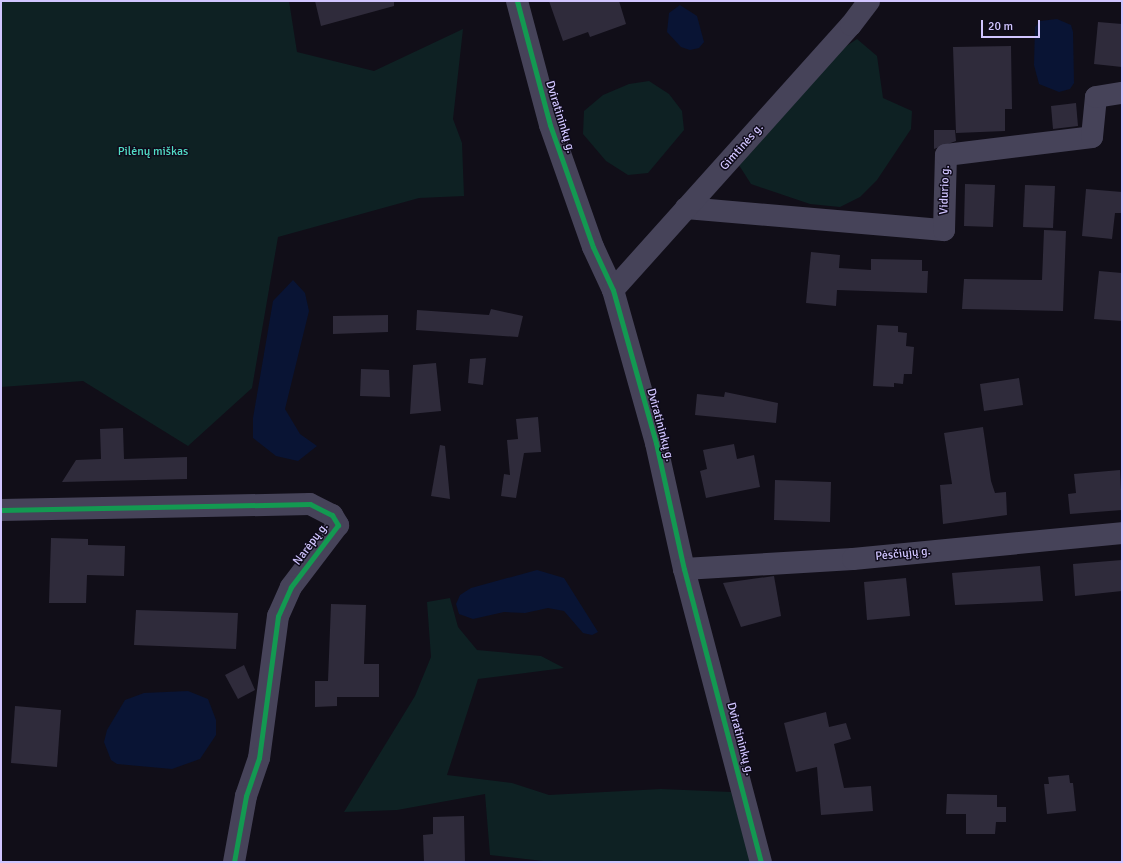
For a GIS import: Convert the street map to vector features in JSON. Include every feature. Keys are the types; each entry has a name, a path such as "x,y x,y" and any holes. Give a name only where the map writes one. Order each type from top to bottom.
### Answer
{"street":[{"name":"Dviratininkų g.","path":"517,1 550,125 593,247 613,290 656,443 684,569 761,862"},
{"name":"Gimtinės g.","path":"613,290 851,25 869,1"},
{"name":"Vidurio g.","path":"686,208 944,230 946,155 1092,137 1096,97 1122,93"},
{"name":"Narėpų g.","path":"1,510 310,504 332,515 338,525 291,587 278,616 259,758 246,796 234,862"},
{"name":"Pėsčiųjų g.","path":"684,569 853,559 1122,533"}],"green space":[{"name":"Pilėnų miškas","path":"1,1 289,1 297,52 374,71 463,29 453,119 462,143 464,196 419,198 278,237 252,388 188,446 83,381 1,387"},
{"path":"857,39 877,56 883,98 912,111 911,129 877,180 860,197 840,207 810,204 751,184 737,162 827,59"},
{"path":"649,81 669,94 682,111 684,130 648,173 628,175 606,161 583,134 584,111 603,95 629,84"},
{"path":"450,598 458,627 477,650 541,656 564,668 478,679 447,775 512,783 549,795 661,789 731,792 751,862 552,862 490,855 485,794 397,810 344,812 415,696 431,657 427,602"}],"water":[{"path":"680,5 697,16 704,42 699,48 690,50 681,47 667,32 669,13"},
{"path":"1057,19 1071,25 1073,32 1074,83 1070,89 1059,92 1039,84 1034,65 1035,27 1040,21"},
{"path":"293,280 305,293 309,311 285,409 300,434 317,446 298,461 276,456 253,438 253,418 273,301"},
{"path":"537,570 564,578 598,632 592,635 583,633 564,611 548,608 525,613 504,612 473,619 459,614 456,604 460,595 471,588"},
{"path":"188,691 208,699 216,720 216,735 200,759 172,769 117,764 111,760 104,742 107,730 125,700 144,693"}],"building":[{"path":"315,1 394,1 394,6 321,26"},
{"path":"549,1 619,1 626,24 590,37 588,32 563,41"},
{"path":"1098,22 1122,24 1122,67 1094,64"},
{"path":"1011,46 1012,109 1005,109 1005,131 956,133 953,47"},
{"path":"1076,103 1078,126 1053,129 1051,106"},
{"path":"934,130 955,130 956,141 934,149"},
{"path":"965,184 995,185 993,227 964,226"},
{"path":"1025,185 1055,186 1053,228 1023,227"},
{"path":"1086,189 1122,192 1122,213 1115,213 1112,239 1082,236"},
{"path":"1044,230 1066,231 1063,311 962,309 964,279 1042,280"},
{"path":"811,252 840,255 839,268 871,270 871,259 922,260 922,271 928,271 927,293 837,290 836,306 806,303"},
{"path":"1099,271 1122,273 1122,321 1094,319"},
{"path":"491,309 523,316 518,337 416,330 417,310 489,315"},
{"path":"388,315 388,332 333,334 333,316"},
{"path":"877,325 898,326 898,332 907,333 906,346 914,347 912,374 904,374 903,384 894,383 894,387 873,386"},
{"path":"486,358 483,385 468,383 470,359"},
{"path":"436,363 441,411 410,414 413,365"},
{"path":"361,369 389,370 390,397 360,396"},
{"path":"1019,378 1023,405 984,411 980,384"},
{"path":"725,392 778,403 776,423 695,415 697,394 724,397"},
{"path":"538,417 541,452 524,453 516,498 501,496 504,474 510,475 507,440 518,439 516,419"},
{"path":"983,427 991,481 995,493 1006,492 1007,515 943,524 940,485 952,484 944,433"},
{"path":"123,428 124,459 187,457 187,479 62,482 76,460 101,459 100,429"},
{"path":"734,444 737,459 754,455 760,487 706,498 700,471 707,469 703,450"},
{"path":"440,445 445,446 450,499 431,496"},
{"path":"1120,470 1122,510 1070,514 1068,494 1076,493 1074,474"},
{"path":"775,480 831,482 830,522 774,520"},
{"path":"51,538 88,539 88,545 125,546 124,576 87,575 86,603 49,603"},
{"path":"1122,560 1122,591 1075,596 1073,564"},
{"path":"1040,566 1043,601 955,605 952,573"},
{"path":"774,576 781,616 741,627 723,583"},
{"path":"906,578 910,616 867,620 864,582"},
{"path":"331,604 366,605 364,664 379,664 379,697 337,697 337,706 315,707 315,681 328,681"},
{"path":"136,610 238,613 236,649 134,645"},
{"path":"244,665 255,690 238,699 225,675"},
{"path":"15,706 61,710 57,767 11,763"},
{"path":"826,712 829,727 846,723 851,739 834,744 844,788 871,786 873,811 821,815 817,767 796,772 784,723"},
{"path":"1069,775 1070,783 1073,783 1076,811 1047,814 1044,784 1049,784 1048,777"},
{"path":"947,794 997,795 997,807 1006,807 1006,822 996,822 995,834 966,834 966,814 946,814"},
{"path":"464,816 465,862 424,862 423,835 433,834 433,817"}],"cycle path":[{"path":"517,1 550,125 593,247 613,290 656,443 684,569 761,862"},
{"path":"1,510 310,504 332,515 338,525 291,587 278,616 259,758 246,796 234,862"}]}
